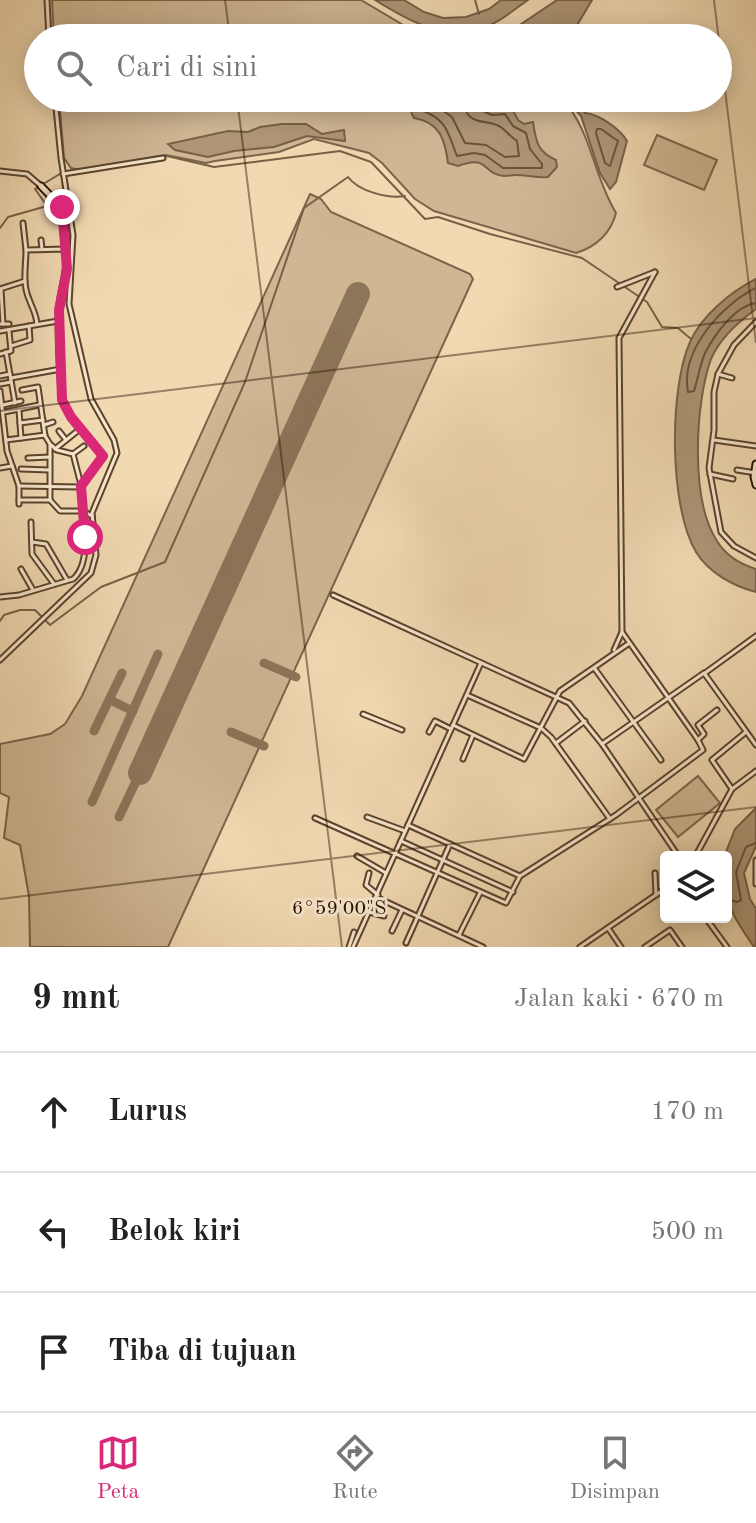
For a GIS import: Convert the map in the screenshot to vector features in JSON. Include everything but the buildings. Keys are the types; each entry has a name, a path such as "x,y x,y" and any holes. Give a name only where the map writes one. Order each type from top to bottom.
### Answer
{"street":[{"path":"47,0 48,24"},
{"path":"0,660 91,573 96,555 92,516 117,453 114,440 91,399 69,304 69,235 56,112"},
{"path":"63,174 163,158"},
{"path":"0,171 27,174 63,209 69,235 58,321 62,400 80,429 103,456 81,486"},
{"path":"23,223 25,281 37,324"},
{"path":"41,240 42,249"},
{"path":"26,250 66,249"},
{"path":"613,653 622,632 619,338 655,272 617,287"},
{"path":"4,324 0,289 25,281"},
{"path":"0,331 58,321"},
{"path":"756,322 734,345 718,374 714,392 710,474 721,532 738,550 756,558"},
{"path":"11,346 31,340 29,326"},
{"path":"0,354 11,351 8,330"},
{"path":"6,352 15,403"},
{"path":"0,384 11,378 61,369"},
{"path":"718,374 732,378"},
{"path":"0,376 11,378"},
{"path":"38,380 45,435 55,449 73,454"},
{"path":"22,390 38,387"},
{"path":"0,391 7,451 19,486 19,502 50,500"},
{"path":"3,405 21,401"},
{"path":"3,414 40,405"},
{"path":"19,409 21,438"},
{"path":"20,423 53,422"},
{"path":"55,449 80,429"},
{"path":"59,431 66,440"},
{"path":"6,440 45,435"},
{"path":"714,440 756,446"},
{"path":"50,444 50,500 53,507 60,511 83,511 92,516"},
{"path":"73,454 84,446"},
{"path":"0,452 7,451"},
{"path":"0,597 12,597 78,574 84,556 83,511 73,454"},
{"path":"28,458 50,457"},
{"path":"756,464 756,485"},
{"path":"0,468 12,466"},
{"path":"21,469 50,470"},
{"path":"737,470 755,472"},
{"path":"710,474 733,479"},
{"path":"19,486 81,486"},
{"path":"31,522 31,552 54,584"},
{"path":"32,542 46,544 67,580"},
{"path":"21,569 33,590"},
{"path":"333,595 557,696 576,709 675,851"},
{"path":"315,818 505,904 520,876 610,819 703,750 622,632"},
{"path":"602,744 756,636"},
{"path":"429,732 435,721 524,759 557,696 565,687 628,644"},
{"path":"351,947 377,896 481,663"},
{"path":"594,668 661,760"},
{"path":"705,673 756,745"},
{"path":"467,695 541,728 556,743 610,819"},
{"path":"698,740 704,734 698,725 717,710"},
{"path":"363,714 402,730"},
{"path":"556,743 585,721"},
{"path":"732,789 712,758 747,731"},
{"path":"463,759 473,735"},
{"path":"698,851 732,789 756,771"},
{"path":"367,817 405,831"},
{"path":"408,825 520,876"},
{"path":"401,841 513,892"},
{"path":"406,943 450,844"},
{"path":"357,856 386,873"},
{"path":"756,860 756,884"},
{"path":"369,873 366,885 377,896 483,947"},
{"path":"655,873 656,895"},
{"path":"580,947 660,892"},
{"path":"459,935 480,893"},
{"path":"358,905 384,916"},
{"path":"392,931 402,910"},
{"path":"709,923 727,947"},
{"path":"608,928 621,947"},
{"path":"645,947 670,930 682,947"},
{"path":"351,947 354,932"}],"shaded area":[{"path":"52,0 361,0 401,24 53,24"},
{"path":"60,112 572,112 616,213 602,238 576,253 434,211 415,199 369,153 314,139 279,152 206,163 166,155 80,170 71,168 64,158"},
{"path":"657,135 717,160 704,190 644,165"},
{"path":"310,194 321,199 331,212 470,274 473,279 168,947 30,947 29,896 20,845 4,838 9,797 0,793 0,744 50,734 65,724 82,696"},
{"path":"698,776 720,803 678,837 656,810"}],"water":[{"path":"375,0 404,0 424,12 443,18 466,17 489,9 501,0 528,0 492,24 420,24"},
{"path":"557,0 592,0 578,24 521,24"},
{"path":"411,112 514,112 524,124 533,122 538,145 556,160 557,167 548,177 504,176 497,175 481,163 458,166 448,163 440,133 430,123 414,118"},
{"path":"577,112 609,123 627,141 616,182 610,189 600,173"},
{"path":"282,124 306,124 322,134 344,130 345,141 307,136 274,147 208,157 175,150 168,144 228,131 248,132"},
{"path":"756,279 756,309 730,331 711,359 701,401 698,452 702,502 708,523 729,555 756,569 756,592 722,578 696,552 681,507 675,448 678,388 690,342 718,305"},
{"path":"756,808 756,846 744,873 750,899 756,909 756,947 732,910 732,851 726,851 735,829"}],"waterway":[{"path":"475,0 479,14"},
{"path":"0,228 8,217 47,206 35,189 63,172 167,156 214,167 340,151 371,162 425,219 438,217 582,258 647,302 662,327 678,328 691,339"},
{"path":"0,621 4,615 35,610 50,625 101,587 165,562 245,382 304,208 348,177 374,193 405,196"}],"taxiway":[{"path":"92,802 158,654"},
{"path":"264,663 296,677"},
{"path":"94,731 122,673"},
{"path":"110,700 133,711"},
{"path":"231,732 264,746"},
{"path":"119,817 140,773"}],"runway":[{"path":"140,773 358,294"}],"route":[{"path":"62,207 67,269 58,321 62,400 71,417 103,456 81,486 85,537"}]}
